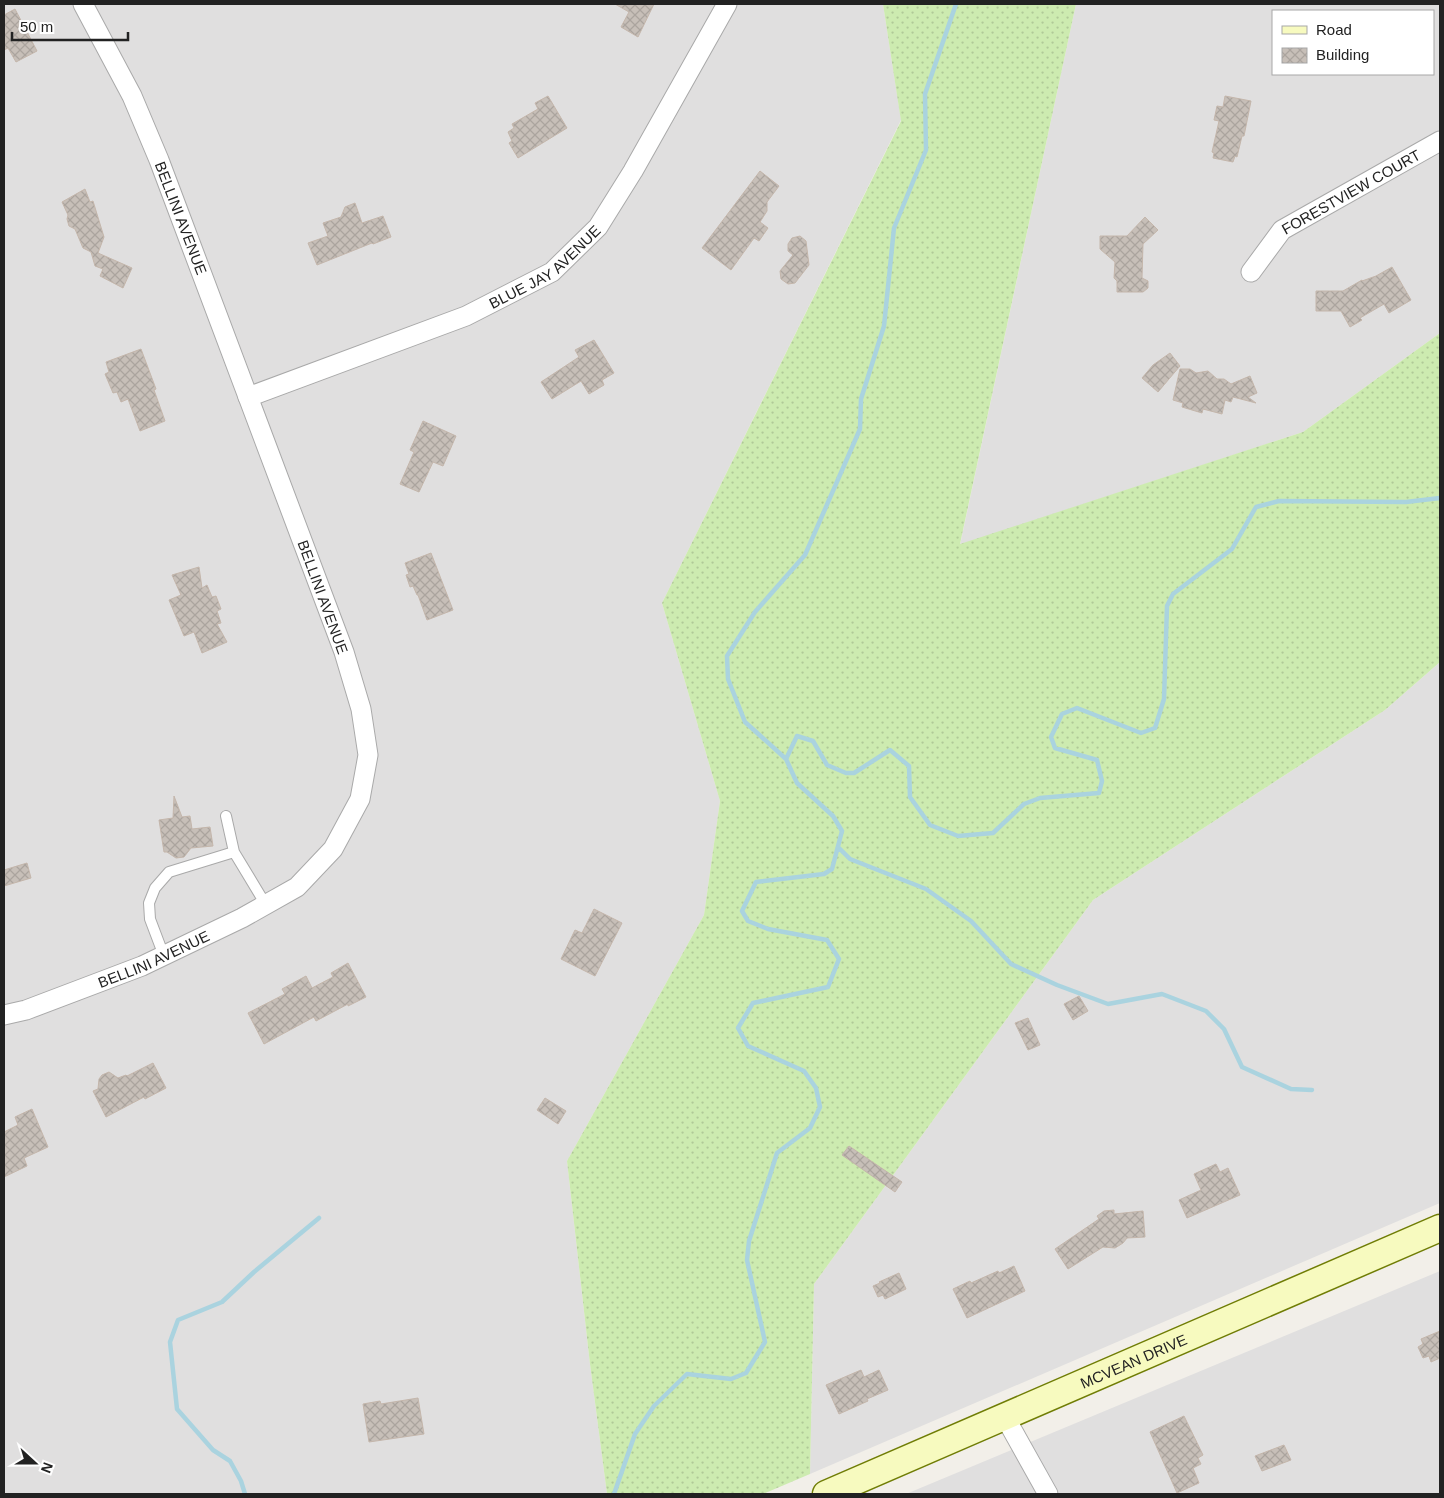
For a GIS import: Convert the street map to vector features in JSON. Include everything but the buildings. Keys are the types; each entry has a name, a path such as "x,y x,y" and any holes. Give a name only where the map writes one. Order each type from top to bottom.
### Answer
{"main road":[{"name":"MCVEAN DRIVE","path":"826,1494 1440,1228"}],"street":[{"name":"BELLINI AVENUE","path":"4,1015 26,1010 142,966 266,905 297,887 333,849 360,799 368,755 361,709 344,652 159,160 132,96 83,4"},
{"name":"BLUE JAY AVENUE","path":"248,396 466,316 552,272 598,227 633,171 727,4"},
{"name":"FORESTVIEW COURT","path":"1251,272 1282,230 1440,141"},
{"path":"1004,1417 1048,1494"}],"lane":[{"path":"226,816 234,852 266,905"},
{"path":"164,956 150,919 149,903 155,888 170,872 234,852"}],"shaded area":[{"path":"4,4 883,4 901,120 662,603 720,801 704,915 567,1161 607,1494 4,1494"},
{"path":"1076,4 1440,4 1440,333 1303,432 960,545"},
{"path":"1440,662 1440,1203 810,1474 814,1284 1093,900 1385,710"},
{"path":"1440,1271 1440,1494 906,1494"}],"green space":[{"path":"883,4 1076,4 960,544 1303,432 1440,333 1440,662 1385,710 1093,900 814,1284 810,1474 763,1494 607,1494 567,1161 704,915 720,801 662,603 901,121"}],"waterway":[{"path":"614,1494 635,1434 654,1406 687,1374 731,1379 746,1373 765,1342 747,1260 749,1241 777,1153 810,1128 820,1107 816,1088 804,1071 748,1046 738,1028 753,1003 828,987 839,959 827,940 768,929 748,921 742,911 756,882 824,874 832,869 842,831 833,816 797,783 786,759 745,722 728,679 727,656 755,612 805,555 860,429 861,399 884,326 894,228 926,150 925,94 956,4"},
{"path":"786,759 797,736 813,741 827,765 846,773 854,773 890,750 909,766 910,797 930,825 958,836 993,833 1024,804 1040,798 1099,793 1102,781 1097,760 1055,748 1051,737 1062,714 1077,708 1141,733 1155,728 1164,699 1167,606 1173,594 1232,549 1256,507 1279,501 1406,502 1440,498"},
{"path":"839,848 850,859 926,889 971,921 1011,964 1057,985 1108,1004 1162,994 1206,1011 1224,1029 1242,1067 1291,1089 1312,1090"},
{"path":"245,1494 241,1481 230,1461 213,1450 177,1409 170,1342 178,1320 222,1302 254,1272 319,1218"}]}
